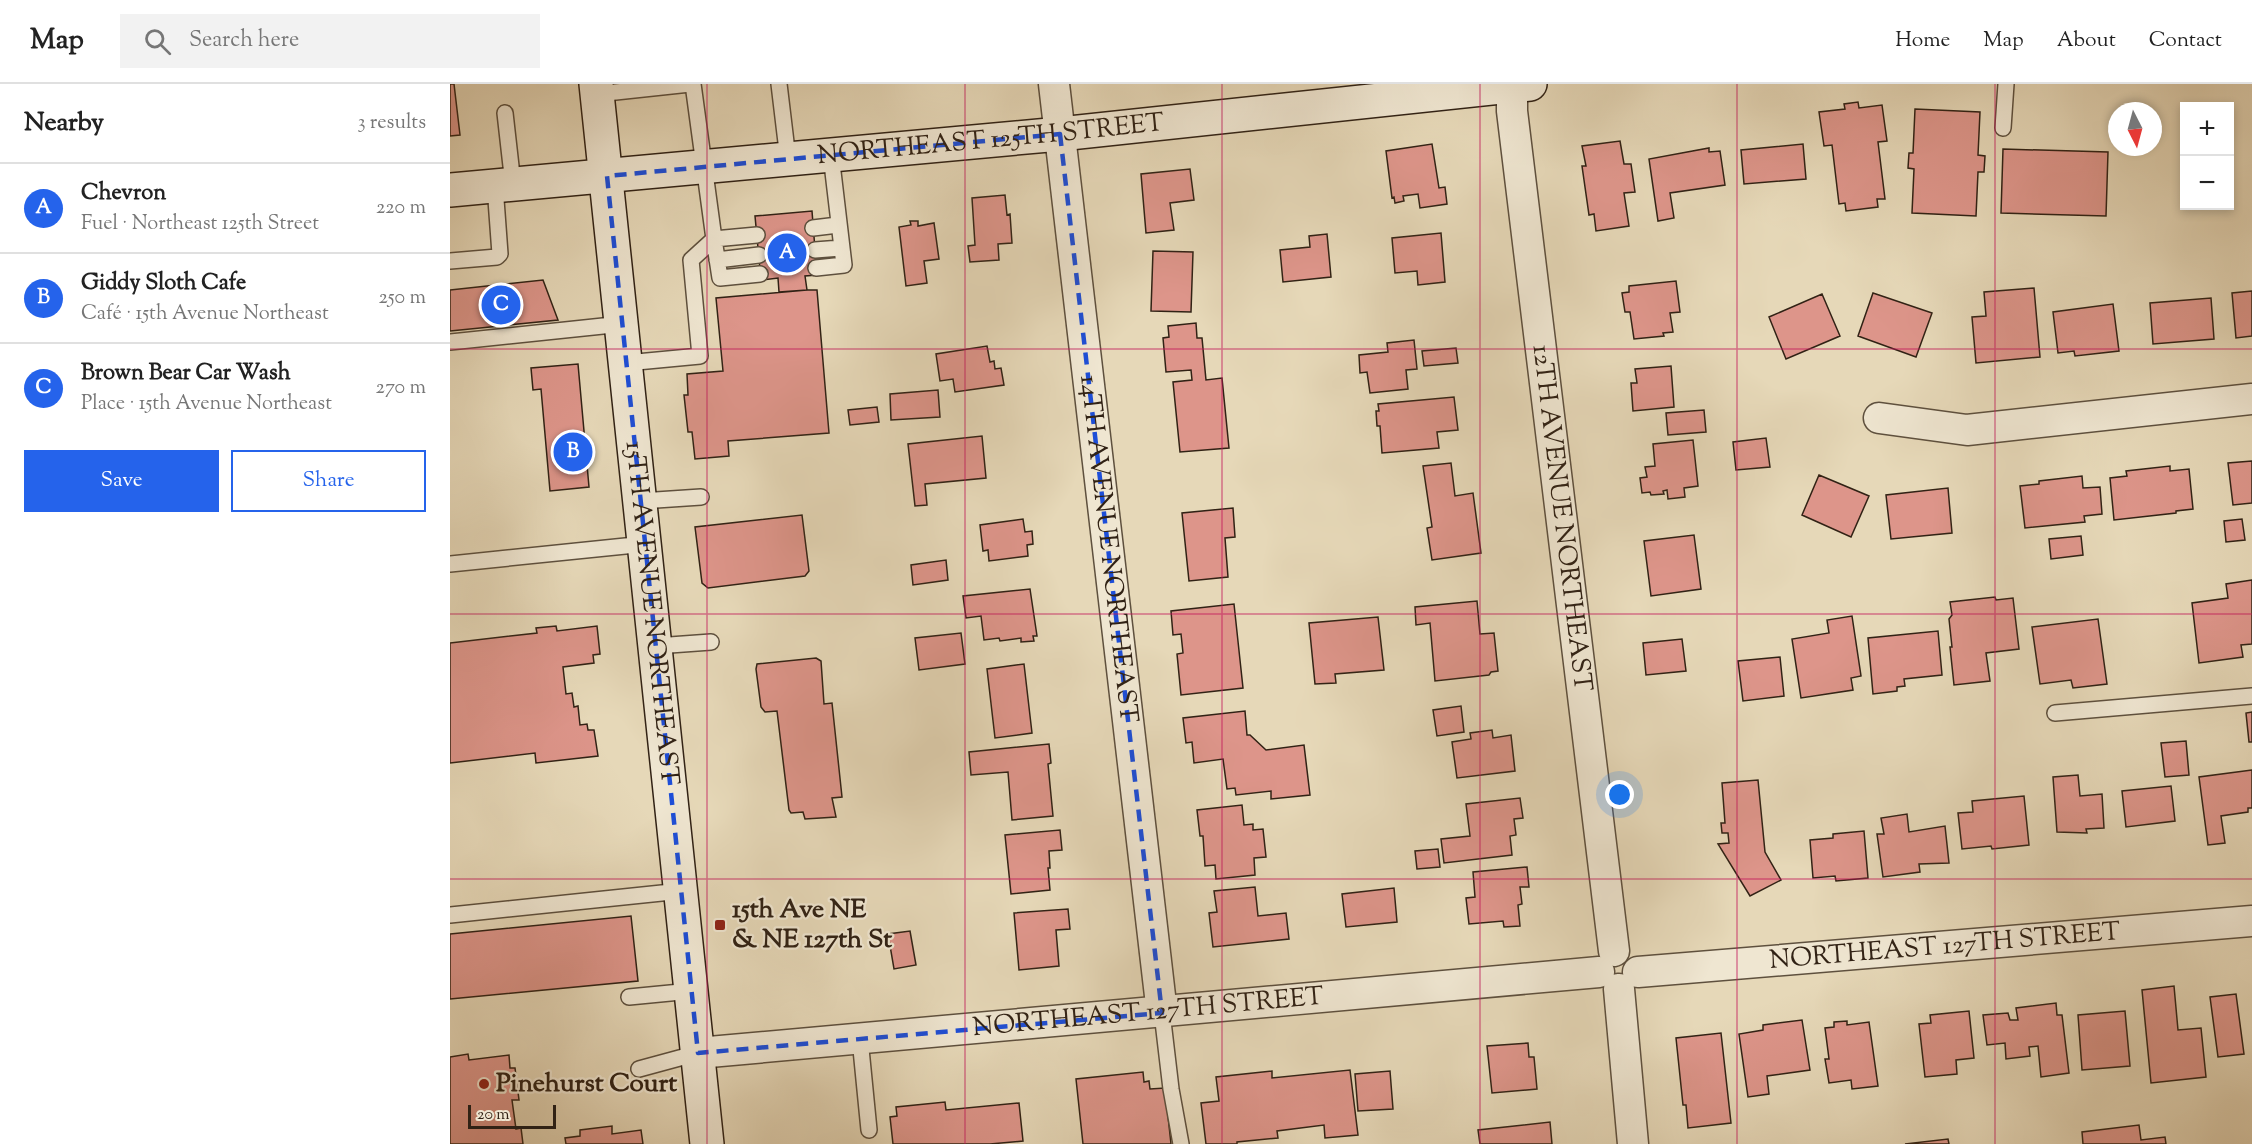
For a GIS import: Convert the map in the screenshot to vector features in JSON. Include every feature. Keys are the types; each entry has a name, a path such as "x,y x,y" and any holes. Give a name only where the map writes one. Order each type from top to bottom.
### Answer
{"main road":[{"name":"NORTHEAST 125TH STREET","path":"450,190 1060,134 1344,94 1518,85"},
{"name":"15TH AVENUE NORTHEAST","path":"596,89 607,176 707,1144"}],"street":[{"name":"14TH AVENUE NORTHEAST","path":"1054,84 1162,1013"},
{"name":"12TH AVENUE NORTHEAST","path":"1518,85 1513,123 1617,971 1633,1144"},
{"path":"1879,418 1967,430 2252,399"},
{"name":"NORTHEAST 127TH STREET","path":"698,1053 1617,971 2252,921"}],"lane":[{"path":"596,89 692,84 720,278 760,274"},
{"path":"779,84 788,159"},
{"path":"2002,128 2006,84"},
{"path":"450,261 497,257 500,254 505,114"},
{"path":"816,268 844,265 831,155"},
{"path":"813,228 838,225"},
{"path":"626,363 700,356 692,260 714,239 757,236"},
{"path":"815,250 842,248"},
{"path":"717,260 759,255"},
{"path":"450,342 622,324"},
{"path":"641,501 701,497"},
{"path":"450,564 645,544"},
{"path":"656,646 711,642"},
{"path":"2055,713 2252,696"},
{"path":"450,915 681,891"},
{"path":"629,998 691,991"},
{"path":"1162,1013 1171,1089 1181,1144"},
{"path":"860,1039 869,1130"},
{"path":"639,1069 698,1053"}],"highlighted area":[{"path":"1060,134 1162,1013 698,1053 607,176"}],"building":[{"path":"450,84 454,84 460,135 450,136"},
{"path":"1858,102 1859,108 1882,105 1887,141 1878,142 1885,199 1877,199 1878,207 1846,211 1845,203 1839,204 1832,145 1824,146 1819,112 1845,109 1844,104"},
{"path":"1915,109 1980,112 1978,155 1985,156 1984,172 1978,172 1976,216 1912,213 1914,169 1908,168 1909,153 1913,153"},
{"path":"1620,141 1624,164 1631,164 1635,192 1624,193 1629,226 1596,231 1594,214 1589,215 1582,166 1586,166 1582,146"},
{"path":"1432,144 1439,188 1445,187 1447,204 1420,208 1418,194 1403,196 1404,201 1395,203 1394,197 1392,198 1386,151"},
{"path":"1803,144 1806,179 1744,184 1741,150"},
{"path":"1709,148 1709,152 1720,151 1725,185 1670,193 1674,218 1658,221 1649,159"},
{"path":"2003,149 2108,152 2106,216 2001,213"},
{"path":"1190,169 1194,200 1170,203 1174,230 1146,233 1141,174"},
{"path":"1005,195 1007,215 1010,214 1012,243 998,244 999,260 970,262 968,246 975,245 972,198"},
{"path":"812,211 817,275 805,276 807,290 779,292 778,278 761,280 755,216"},
{"path":"910,221 918,221 918,226 934,223 939,259 924,261 927,283 906,286 899,227 911,225"},
{"path":"1441,233 1445,282 1418,285 1417,271 1395,273 1392,238"},
{"path":"1327,234 1331,277 1283,282 1280,250 1310,247 1309,236"},
{"path":"1153,251 1193,252 1191,312 1151,311"},
{"path":"543,280 558,320 450,331 450,290"},
{"path":"1676,281 1680,312 1670,313 1673,332 1663,333 1664,336 1634,339 1630,312 1625,312 1622,293 1629,292 1629,286"},
{"path":"2034,288 2040,357 1976,363 1972,317 1986,316 1984,292"},
{"path":"817,290 829,433 728,441 729,456 695,459 692,432 688,432 684,395 688,395 687,374 723,371 716,298"},
{"path":"2252,291 2252,336 2236,338 2232,293"},
{"path":"1873,293 1932,313 1916,357 1858,336"},
{"path":"1822,294 1840,336 1786,359 1769,317"},
{"path":"2211,298 2214,339 2153,344 2150,303"},
{"path":"2113,304 2119,351 2075,356 2074,351 2058,353 2053,312"},
{"path":"1196,323 1197,338 1202,338 1206,380 1222,378 1229,448 1180,452 1173,382 1192,380 1191,370 1166,372 1163,338 1169,337 1168,326"},
{"path":"1414,340 1417,369 1406,370 1408,389 1370,393 1367,372 1360,373 1359,355 1388,352 1387,343"},
{"path":"987,346 990,362 994,361 995,369 1001,368 1004,385 955,392 953,379 940,381 936,354"},
{"path":"1456,348 1458,363 1424,366 1422,351"},
{"path":"578,364 589,487 550,491 541,389 533,390 531,368"},
{"path":"1671,366 1674,407 1633,411 1631,383 1637,383 1635,369"},
{"path":"938,390 940,417 891,420 890,394"},
{"path":"1454,397 1458,430 1437,432 1439,448 1382,453 1380,426 1377,426 1378,404"},
{"path":"877,407 879,422 850,425 848,410"},
{"path":"1704,410 1706,432 1668,435 1666,413"},
{"path":"982,436 986,478 925,484 927,505 915,506 908,444"},
{"path":"1766,438 1770,467 1736,470 1733,442"},
{"path":"1693,440 1698,486 1684,488 1685,497 1668,499 1667,490 1663,491 1664,494 1642,493 1640,478 1647,477 1645,467 1655,466 1653,444"},
{"path":"2252,461 2252,503 2233,505 2228,463"},
{"path":"1451,463 1455,496 1473,493 1481,553 1432,560 1427,528 1432,527 1423,466"},
{"path":"2170,466 2170,471 2189,469 2193,509 2114,520 2110,478 2127,476 2126,471"},
{"path":"1819,475 1869,496 1851,537 1802,515"},
{"path":"2082,476 2083,488 2100,487 2102,514 2084,516 2085,522 2025,528 2020,486 2039,484 2039,481"},
{"path":"1948,488 1952,533 1891,539 1886,495"},
{"path":"1233,508 1235,537 1225,538 1228,577 1189,581 1182,513"},
{"path":"802,515 809,571 805,576 708,588 702,583 695,527"},
{"path":"1023,519 1025,532 1032,531 1033,544 1027,545 1028,556 989,561 988,550 983,551 980,525"},
{"path":"2242,519 2245,540 2226,542 2224,521"},
{"path":"1694,535 1701,589 1651,596 1644,541"},
{"path":"2081,536 2083,555 2051,559 2049,539"},
{"path":"946,560 948,580 913,585 911,565"},
{"path":"2252,580 2252,644 2241,645 2243,657 2199,663 2192,603 2228,598 2226,584"},
{"path":"1030,589 1037,636 1033,636 1034,641 1021,642 1021,638 1000,641 999,638 984,640 981,616 966,618 963,596"},
{"path":"1995,597 1996,600 2013,598 2019,649 1986,653 1990,681 1954,685 1950,647 1952,647 1949,619 1952,615 1950,602"},
{"path":"1477,601 1480,634 1494,633 1498,671 1491,672 1489,675 1435,681 1430,623 1416,625 1415,607"},
{"path":"1234,604 1243,688 1181,695 1177,654 1183,653 1181,634 1173,635 1171,611"},
{"path":"1852,616 1861,676 1851,678 1853,690 1801,698 1792,639 1829,633 1827,620"},
{"path":"1378,617 1384,670 1335,674 1336,683 1315,684 1309,623"},
{"path":"2098,619 2107,684 2073,688 2071,680 2040,684 2032,627"},
{"path":"556,626 557,631 597,626 600,654 593,655 594,663 563,667 566,694 572,693 574,707 578,706 580,725 587,724 588,730 594,730 598,756 536,763 535,753 450,763 450,643 537,633 536,628"},
{"path":"1938,631 1942,675 1904,679 1905,686 1897,687 1897,691 1873,694 1868,638"},
{"path":"961,633 965,664 919,670 915,638"},
{"path":"1682,639 1686,671 1646,675 1643,643"},
{"path":"1780,657 1784,696 1743,701 1738,661"},
{"path":"816,658 821,661 824,704 832,703 842,797 832,798 836,817 805,819 803,812 791,813 789,810 777,711 765,712 761,707 756,669 757,664"},
{"path":"1024,664 1032,733 995,738 987,669"},
{"path":"1461,706 1464,732 1437,736 1433,710"},
{"path":"1245,711 1247,735 1250,735 1266,750 1304,745 1310,795 1271,799 1271,791 1236,795 1235,788 1227,789 1223,759 1194,763 1192,742 1186,743 1183,718"},
{"path":"2252,712 2252,742 2249,742 2246,713"},
{"path":"1492,730 1493,738 1511,735 1515,771 1457,778 1452,742 1471,739 1470,733"},
{"path":"2186,741 2189,775 2165,777 2161,743"},
{"path":"1049,744 1051,763 1048,764 1053,816 1012,820 1008,772 971,775 969,752"},
{"path":"2252,770 2252,808 2248,808 2248,812 2221,816 2225,843 2208,845 2199,777"},
{"path":"2078,775 2080,796 2102,794 2104,828 2086,829 2087,833 2057,832 2053,777"},
{"path":"1758,780 1765,852 1781,880 1750,896 1718,844 1729,843 1728,833 1722,833 1721,823 1725,823 1722,783"},
{"path":"2171,786 2175,821 2126,827 2122,791"},
{"path":"2024,796 2029,845 1962,849 1958,813 1973,812 1972,801"},
{"path":"1520,798 1523,818 1514,819 1516,835 1510,836 1512,855 1444,863 1441,839 1470,836 1466,804"},
{"path":"1242,805 1244,825 1253,824 1253,830 1263,829 1266,857 1254,858 1255,875 1216,879 1215,865 1205,866 1203,836 1200,836 1197,810"},
{"path":"1907,814 1909,832 1945,826 1949,863 1919,864 1920,872 1883,877 1877,834 1884,834 1881,818"},
{"path":"1060,830 1062,850 1049,851 1050,890 1011,894 1005,835"},
{"path":"1864,831 1868,878 1836,881 1835,876 1813,878 1810,840 1833,838 1833,834"},
{"path":"1438,849 1440,867 1417,869 1415,851"},
{"path":"1527,867 1529,887 1520,887 1522,904 1518,905 1520,926 1504,927 1503,921 1469,924 1466,898 1475,897 1473,872"},
{"path":"1255,887 1258,916 1286,913 1289,939 1213,947 1209,913 1217,912 1214,891"},
{"path":"1394,888 1397,922 1346,927 1342,894"},
{"path":"1068,909 1070,929 1056,930 1059,966 1019,970 1014,913"},
{"path":"631,916 638,981 450,999 450,934"},
{"path":"910,931 916,965 894,969 888,934"},
{"path":"2174,986 2178,1030 2201,1028 2206,1077 2151,1083 2142,990"},
{"path":"2236,994 2244,1054 2218,1057 2210,997"},
{"path":"2056,1003 2057,1015 2062,1015 2069,1073 2041,1077 2038,1046 2029,1047 2030,1056 2006,1059 2005,1043 1987,1045 1983,1015 2008,1013 2010,1020 2018,1020 2016,1008"},
{"path":"1969,1011 1974,1058 1956,1060 1957,1074 1925,1077 1919,1024 1931,1023 1930,1015"},
{"path":"2125,1011 2130,1066 2082,1070 2078,1015"},
{"path":"1802,1020 1810,1070 1767,1076 1769,1094 1748,1097 1739,1034 1763,1030 1763,1025"},
{"path":"1847,1021 1847,1025 1869,1022 1878,1086 1852,1089 1851,1080 1829,1083 1825,1059 1829,1059 1825,1028 1834,1027 1834,1022"},
{"path":"1721,1033 1731,1123 1688,1128 1686,1105 1683,1105 1676,1038"},
{"path":"1528,1043 1529,1057 1534,1057 1537,1089 1492,1093 1487,1046"},
{"name":"Pinehurst Court","path":"468,1054 469,1060 509,1055 510,1068 515,1068 519,1100 512,1100 516,1129 521,1128 523,1144 450,1144 450,1057"},
{"path":"1350,1070 1358,1135 1325,1138 1324,1125 1277,1131 1278,1138 1237,1142 1237,1144 1206,1144 1201,1103 1219,1101 1216,1077 1272,1071 1272,1078"},
{"path":"1390,1071 1393,1109 1358,1111 1355,1074"},
{"path":"1143,1072 1144,1082 1149,1081 1150,1089 1165,1088 1171,1144 1083,1144 1076,1079"},
{"path":"945,1102 946,1110 1019,1103 1023,1141 990,1144 893,1144 890,1117 897,1116 896,1107"},
{"path":"1550,1122 1552,1144 1480,1144 1478,1130"},
{"path":"2139,1125 2141,1140 2165,1137 2166,1144 2083,1144 2082,1132"},
{"name":"Pinehurst Court","path":"612,1126 612,1134 641,1130 643,1144 566,1144 565,1138 580,1136 580,1130"},
{"path":"1948,1139 1949,1144 1905,1144"}],"place":[{"name":"Chevron","path":"787,253"},
{"name":"Brown Bear Car Wash","path":"501,305"},
{"name":"Giddy Sloth Cafe","path":"573,452"},
{"name":"15th Ave NE & NE 127th St","path":"720,925"},
{"name":"Pinehurst Court","path":"484,1084"}]}
